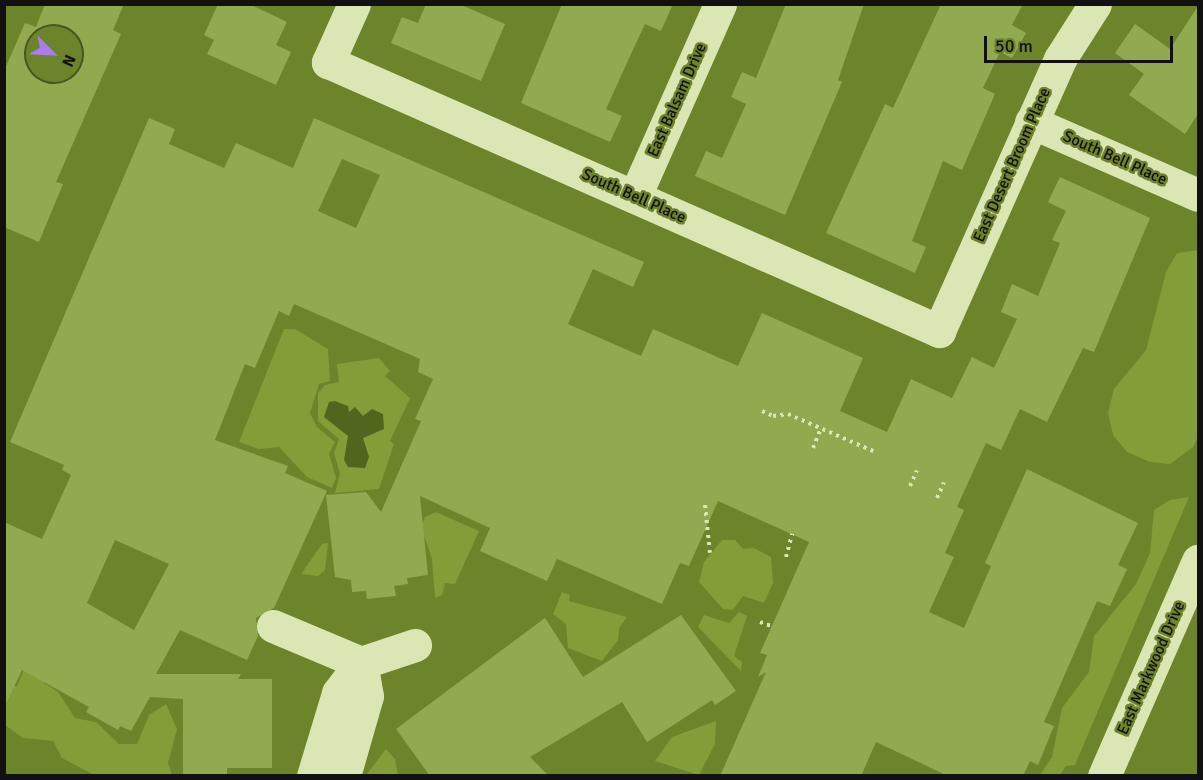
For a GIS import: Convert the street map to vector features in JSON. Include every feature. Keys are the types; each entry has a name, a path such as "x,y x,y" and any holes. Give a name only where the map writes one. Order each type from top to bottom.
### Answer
{"street":[{"name":"South Bell Place","path":"354,4 328,62 939,331"},
{"name":"East Balsam Drive","path":"635,196 720,4"},
{"name":"East Desert Broom Place","path":"939,331 1060,59 1095,4"},
{"name":"South Bell Place","path":"1031,122 1198,195"},
{"name":"East Markwood Drive","path":"1104,776 1198,561"},
{"path":"273,626 361,663"},
{"path":"313,776 338,693 361,663 415,645"},
{"path":"344,776 367,696 361,663"}],"path":[{"path":"762,411 773,416 788,414 873,451"},
{"path":"813,448 821,428"},
{"path":"910,486 917,470"},
{"path":"937,498 944,482"},
{"path":"705,505 710,553"},
{"path":"786,557 792,534"},
{"path":"760,622 771,626"}],"shaded area":[{"path":"1198,250 1198,437 1193,447 1170,464 1150,462 1127,452 1113,435 1108,413 1114,389 1146,350 1166,272 1177,253"},
{"path":"284,329 295,329 328,349 330,381 319,384 310,413 317,427 335,442 329,454 336,478 332,488 307,477 279,447 259,449 239,442"},
{"path":"379,358 390,371 385,376 410,398 390,441 394,444 379,489 335,493 340,474 334,453 339,439 318,421 318,393 325,385 339,382 337,364"},
{"path":"335,401 348,406 349,412 355,407 363,416 372,409 383,414 384,429 363,438 369,457 365,468 348,467 344,460 348,436 324,417 329,402"},
{"path":"1189,497 1075,765 1066,766 1060,775 1040,775 1052,757 1062,708 1089,672 1094,636 1136,584 1150,553 1154,510 1170,500"},
{"path":"436,512 479,531 455,584 445,583 442,595 435,598 432,559 421,527 425,517"},
{"path":"722,540 735,540 743,549 754,548 771,557 773,583 764,603 743,596 733,610 723,609 699,582 704,562"},
{"path":"328,543 325,570 318,576 301,574 322,544"},
{"path":"562,592 570,595 569,601 627,617 619,628 618,640 602,661 568,648 566,624 553,614"},
{"path":"739,612 747,616 734,656 742,662 741,671 698,627 704,615 729,623"},
{"path":"35,643 44,683 58,692 75,718 96,722 119,744 137,744 149,715 166,704 177,729 168,763 172,775 94,775 62,758 53,741 23,738 5,725 4,686 17,686"},
{"path":"716,721 715,744 699,775 655,761 672,737"},
{"path":"386,749 395,759 398,775 366,775"}],"building":[{"path":"45,4 124,4 113,30 121,34 56,182 63,184 39,242 4,227 4,71 24,25 24,84 84,84 84,24 37,24"},
{"path":"218,4 249,4 287,22 276,45 291,52 276,85 207,54 214,40 204,35"},
{"path":"426,4 459,4 505,24 481,81 391,43 402,17 418,23"},
{"path":"562,4 673,4 661,31 645,24 631,54 606,109 622,116 610,142 521,103"},
{"path":"786,4 864,4 838,80 842,82 785,215 695,176 706,151 722,158 746,104 731,97 742,72 756,78"},
{"path":"941,4 1023,4 1012,25 1026,33 1012,58 1000,52 983,88 995,94 962,170 943,161 912,241 926,247 915,273 826,233 885,104 893,108"},
{"path":"1198,6 1198,114 1185,134 1129,95 1144,74 1115,53 1135,24 1170,49"},
{"path":"149,118 175,129 169,144 224,168 236,143 293,168 314,118 644,262 633,287 593,269 568,324 641,356 653,329 738,366 762,313 863,358 840,411 887,432 911,379 952,398 972,357 994,368 1017,319 1001,312 1012,284 1038,296 1060,243 1052,240 1066,211 1048,202 1060,177 1150,218 1094,352 1083,348 1047,422 1020,409 1001,450 986,443 957,507 964,510 945,553 954,557 929,612 964,628 991,566 985,563 1027,469 1138,523 1118,565 1127,569 1110,606 1097,601 1044,722 1054,726 1038,765 1030,761 1023,776 948,776 876,742 861,776 720,776 766,672 758,677 767,655 760,653 809,542 718,501 689,566 680,563 662,604 557,559 547,581 480,551 490,528 420,496 428,575 407,578 408,584 394,586 396,596 367,599 366,591 352,592 351,580 335,577 326,495 366,492 381,512 421,421 415,419 433,379 418,372 420,359 294,304 289,316 279,311 255,368 245,364 215,440 288,466 285,473 327,491 274,608 256,618 258,636 247,660 180,630 156,674 241,674 238,679 272,679 272,768 227,768 227,776 183,776 183,699 150,697 131,731 120,726 118,730 86,712 89,707 22,670 4,708 4,522 42,539 71,475 62,470 64,465 10,442","holes":["342,159 380,175 356,228 318,211","115,540 169,564 134,630 87,603"]},
{"path":"681,615 736,691 715,705 712,700 647,742 622,702 530,757 549,776 430,776 396,729 545,618 583,677"}]}
